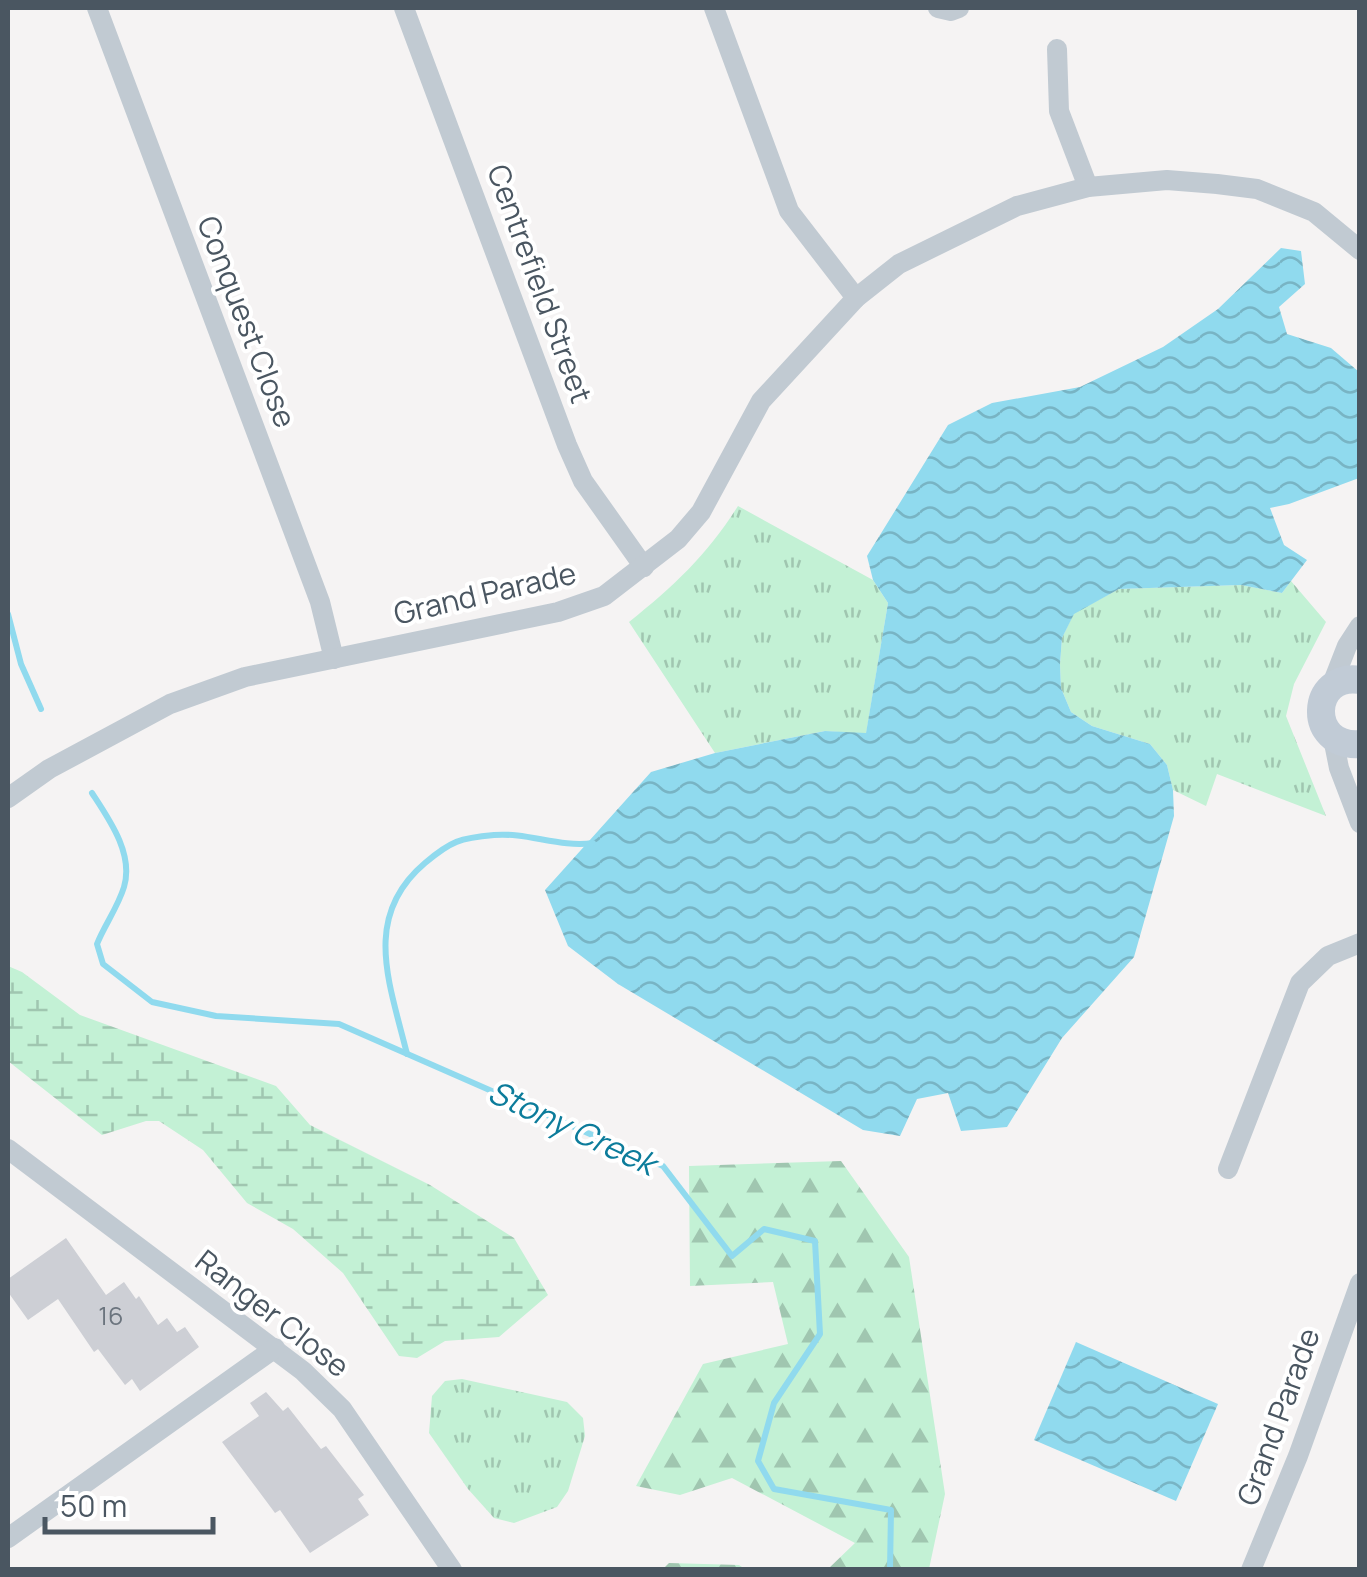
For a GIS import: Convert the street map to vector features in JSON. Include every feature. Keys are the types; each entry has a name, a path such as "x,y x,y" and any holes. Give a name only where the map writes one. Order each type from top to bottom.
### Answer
{"street":[{"name":"Conquest Close","path":"96,8 320,602 334,659"},
{"name":"Centrefield Street","path":"404,8 567,445 583,481 644,567"},
{"path":"714,8 789,212 856,298"},
{"path":"938,8 959,8"},
{"path":"1057,49 1059,112 1088,186"},
{"name":"Grand Parade","path":"8,798 49,769 170,704 246,677 558,612 604,596 678,539 701,512 761,401 856,298 900,264 1002,213 1088,186 1167,180 1257,189 1314,212 1360,250"},
{"path":"1360,626 1324,696 1320,718 1346,741 1339,768 1360,823"},
{"path":"1331,687 1340,681 1360,680"},
{"path":"1228,1170 1300,983 1328,956 1360,943"},
{"name":"Ranger Close","path":"10,1157 275,1348 342,1408 452,1570"},
{"name":"Grand Parade","path":"1251,1570 1298,1456 1360,1283"},
{"path":"8,1538 275,1348"}],"green space":[{"path":"738,506 873,580 888,603 866,734 825,731 715,753 629,622 689,569"},
{"path":"1291,581 1326,622 1294,684 1286,716 1326,816 1217,774 1206,806 1173,790 1167,765 1150,744 1092,726 1071,712 1061,688 1060,664 1062,638 1074,613 1119,589 1241,585 1282,593"},
{"path":"8,966 80,1015 276,1086 310,1125 430,1185 514,1238 548,1295 499,1337 445,1341 417,1358 399,1356 343,1273 293,1229 247,1203 203,1150 159,1121 146,1121 102,1135 8,1061"},
{"path":"841,1161 909,1257 945,1494 929,1569 828,1569 855,1543 732,1478 680,1495 636,1486 703,1364 788,1344 773,1282 690,1286 689,1166"},
{"path":"462,1379 567,1402 583,1418 585,1436 568,1491 557,1507 514,1523 494,1518 468,1489 429,1433 432,1396 445,1381"},
{"path":"669,1563 739,1565 745,1569 663,1569"}],"water":[{"path":"1281,248 1301,251 1305,284 1279,307 1287,334 1331,348 1359,372 1359,478 1270,508 1284,545 1307,560 1282,593 1241,585 1119,589 1074,614 1062,638 1060,664 1061,688 1071,712 1092,726 1150,744 1167,765 1174,816 1134,957 1062,1038 1007,1127 961,1131 948,1093 917,1099 900,1136 863,1130 618,984 568,946 545,890 651,772 715,753 825,731 866,733 888,603 873,580 867,556 948,425 992,403 1080,387 1163,347 1218,309"},
{"path":"1076,1342 1218,1404 1176,1501 1034,1440"}],"building":[{"path":"66,1238 106,1295 124,1282 136,1299 139,1296 158,1325 167,1318 177,1332 185,1327 199,1347 140,1391 132,1379 125,1385 98,1349 94,1352 58,1299 28,1320 8,1292 8,1279"},
{"path":"266,1392 283,1411 288,1407 321,1449 326,1446 364,1495 358,1499 369,1515 310,1553 280,1510 275,1513 222,1442 259,1416 250,1403"}],"waterway":[{"name":"Stony Creek","path":"8,614 21,664 41,709"},
{"name":"Stony Creek","path":"92,793 118,837 126,862 124,887 97,944 103,964 152,1002 216,1016 339,1024 663,1166 732,1256 764,1229 815,1241 820,1334 774,1403 758,1461 774,1489 891,1510 890,1570"},
{"path":"407,1054 388,977 386,952 393,906 405,884 434,856 464,839 506,835 593,843"}]}
